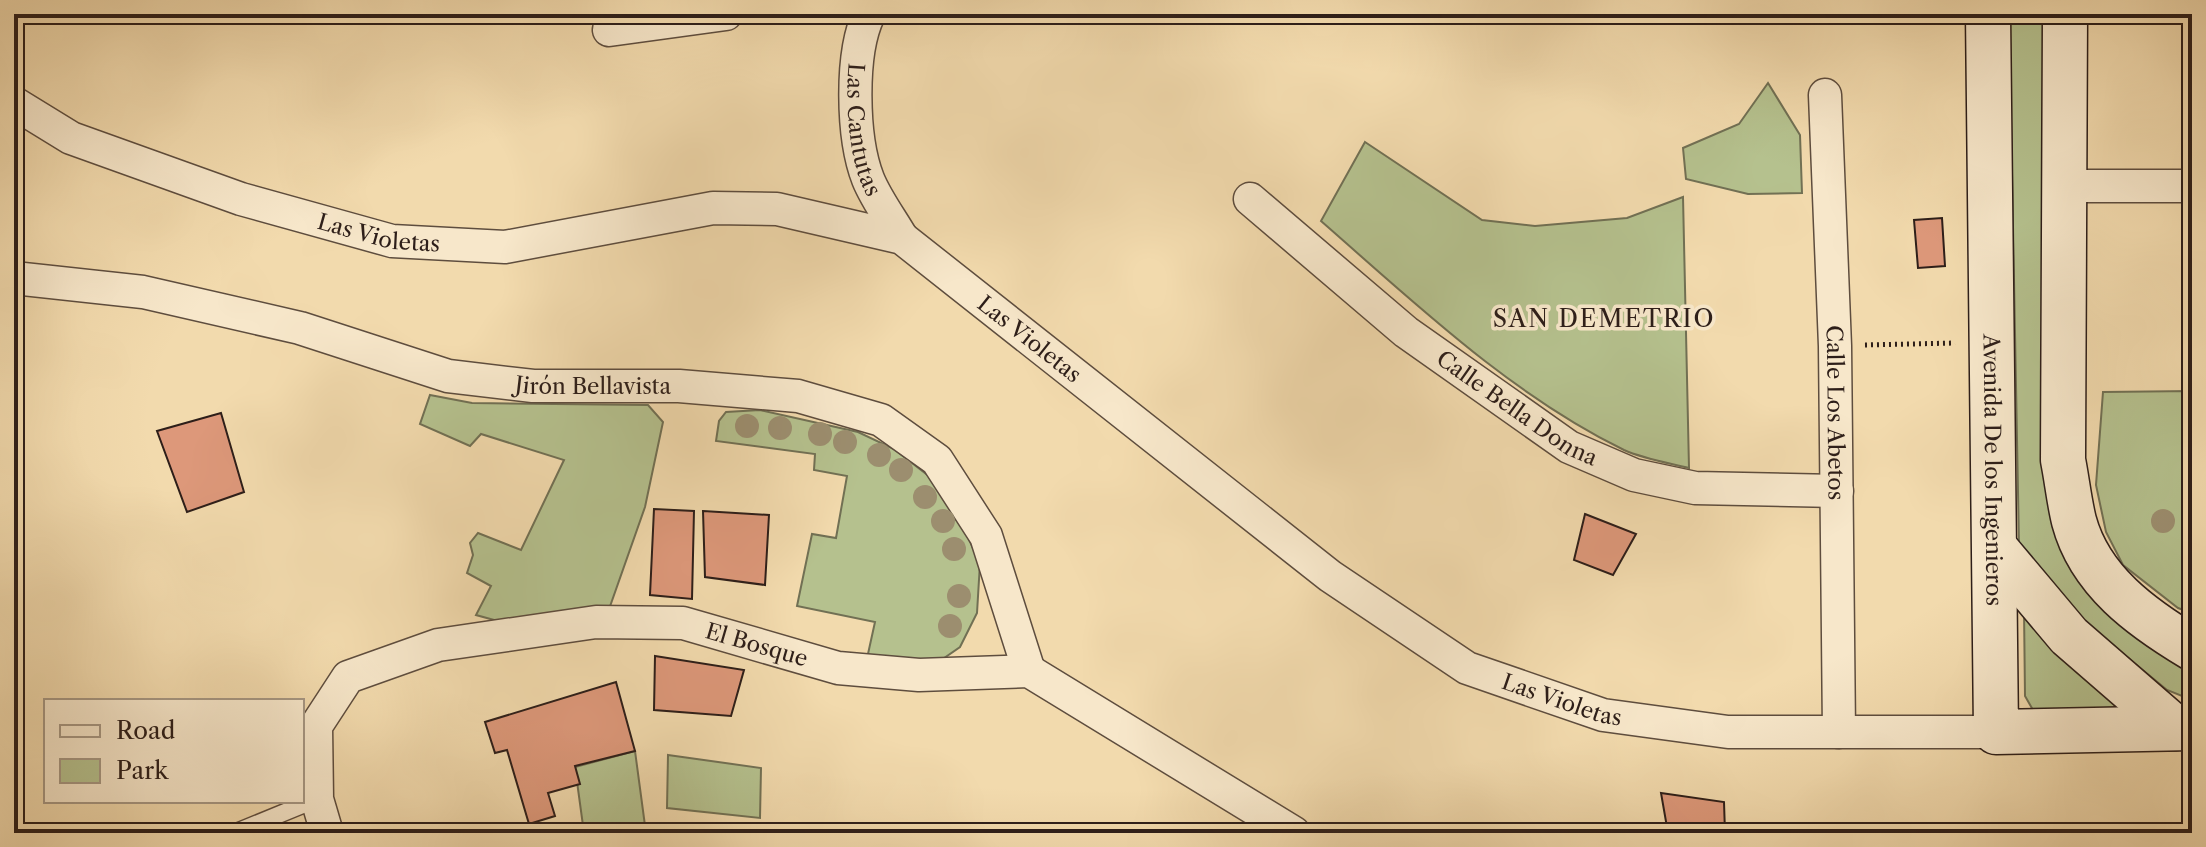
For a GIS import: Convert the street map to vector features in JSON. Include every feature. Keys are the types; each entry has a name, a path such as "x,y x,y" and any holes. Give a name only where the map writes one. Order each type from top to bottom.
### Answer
{"street":[{"path":"609,30 726,14"},
{"name":"Las Cantutas","path":"869,14 861,30 855,106 868,178 902,238"},
{"name":"Avenida De los Ingenieros","path":"1988,14 1996,732"},
{"path":"2065,14 2063,460 2074,523 2095,564 2122,601 2192,648"},
{"name":"Calle Los Abetos","path":"1825,95 1835,346 1839,732"},
{"name":"Las Violetas","path":"14,103 71,138 241,199 392,241 505,247 713,208 777,209 902,238 1330,576 1467,668 1603,715 1728,732 1996,732"},
{"path":"2066,186 2192,186"},
{"name":"Calle Bella Donna","path":"1250,199 1406,332 1569,447 1634,475 1695,488 1837,491"},
{"name":"Jirón Bellavista","path":"14,278 143,292 300,328 448,376 533,386 679,386 798,396 881,420 937,460 986,536 1029,671"},
{"path":"1995,548 2069,636 2183,728"},
{"name":"El Bosque","path":"327,833 317,799 316,726 348,677 438,645 596,622 683,623 838,668 919,675 1029,671"},
{"path":"1029,671 1294,833"},
{"path":"1996,732 2183,728"}],"lane":[{"path":"234,833 317,799"}],"path":[{"path":"1835,346 1992,342"}],"green space":[{"path":"2009,14 2043,14 2052,473 2192,668 2192,700 2167,690 2043,588 2019,545"},
{"path":"1768,83 1800,135 1802,193 1748,194 1686,179 1683,148 1739,124"},
{"path":"1365,142 1482,220 1535,226 1627,218 1683,197 1689,468 1624,450 1542,402 1465,346 1321,221"},
{"path":"2192,391 2192,613 2178,608 2123,565 2106,532 2096,485 2103,392"},
{"path":"430,395 472,403 648,405 663,422 645,507 608,612 505,623 476,615 491,586 467,573 473,555 470,543 478,533 521,550 564,460 481,434 470,446 420,424"},
{"path":"760,410 858,432 894,449 930,477 958,516 980,563 977,613 960,647 934,665 866,663 875,622 797,606 812,534 836,538 847,476 814,470 815,454 716,441 719,421 726,412"},
{"path":"2024,609 2132,715 2033,710 2025,696"},
{"path":"635,751 646,833 584,833 575,767"},
{"path":"668,755 761,768 760,818 667,808"}],"building":[{"path":"1942,218 1945,266 1918,268 1914,220"},
{"path":"221,413 244,492 187,512 157,431"},
{"path":"654,509 694,511 692,599 650,595"},
{"path":"703,511 769,515 765,585 705,577"},
{"path":"1585,514 1636,534 1613,575 1574,560"},
{"path":"655,656 744,670 731,716 654,710"},
{"path":"616,682 635,751 575,766 580,784 548,793 555,816 529,824 507,750 495,753 485,722"},
{"path":"1661,793 1724,802 1725,833 1668,833"}],"district":[{"name":"SAN DEMETRIO","path":"1604,319"}]}
